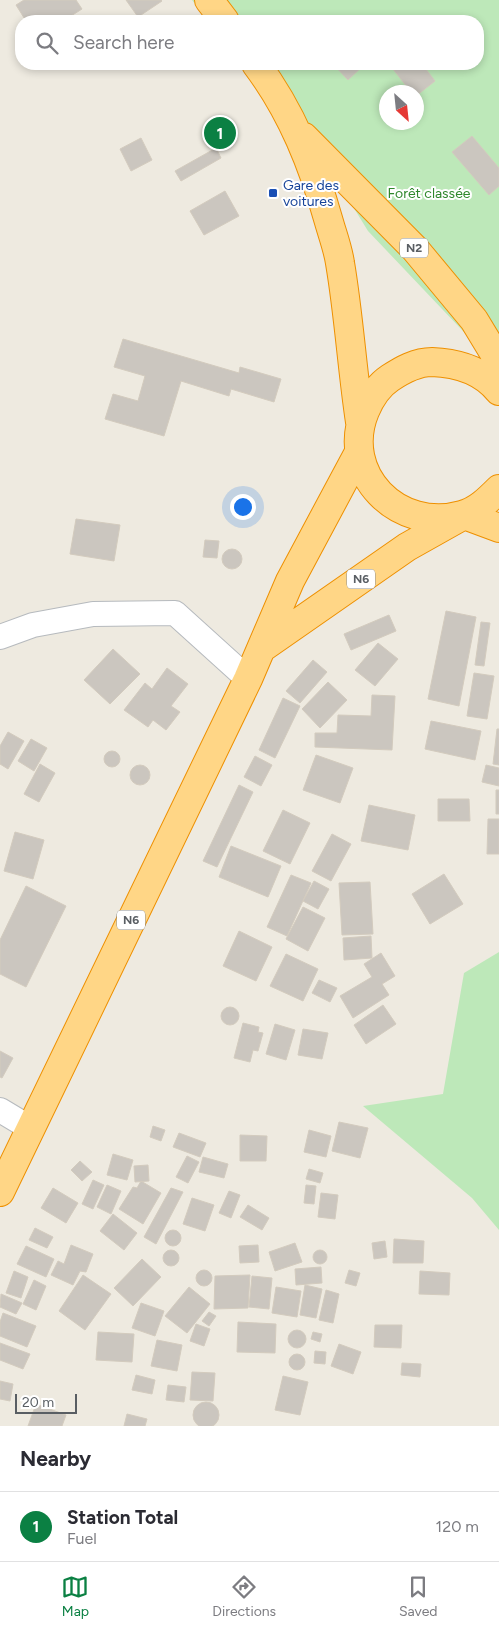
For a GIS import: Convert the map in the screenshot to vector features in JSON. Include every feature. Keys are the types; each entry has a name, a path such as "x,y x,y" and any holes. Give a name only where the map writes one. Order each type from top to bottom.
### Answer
{"highway":[{"path":"209,0 220,15"},
{"name":"N2","path":"260,70 298,131 322,197 340,260 352,372 360,422"},
{"name":"N2","path":"298,131 415,249 474,320 494,352 498,368 496,388"},
{"path":"496,388 474,370 452,363 428,362 404,368 385,382 369,400 360,422 359,452 366,475 379,493 396,508 418,517 441,519 464,515 484,504 499,489"},
{"name":"N6","path":"0,1192 248,679 290,581 359,452"},
{"path":"464,515 499,528"},
{"name":"N6","path":"262,648 407,547 464,515"}],"street":[{"path":"0,637 33,625 93,614 175,613 248,679"},
{"path":"0,1110 30,1128"}],"green space":[{"name":"Forêt classée","path":"192,0 499,0 499,369 368,231 315,145 279,116 244,70 484,70 484,15 203,15"},
{"path":"499,952 499,1230 472,1198 363,1106 443,1094 464,973"}],"building":[{"path":"24,0 76,0 82,9 72,15 22,15 16,5"},
{"path":"126,0 162,1 141,15 137,15"},
{"path":"339,70 359,70 348,80"},
{"path":"394,70 427,70 435,81 424,90 424,85 406,85"},
{"path":"472,136 499,168 499,186 489,195 452,152"},
{"path":"141,138 152,160 131,171 120,149"},
{"path":"216,148 221,158 181,181 175,171"},
{"path":"225,191 239,216 204,235 190,211"},
{"path":"123,339 239,373 240,367 281,379 274,402 231,389 229,396 181,381 164,436 105,419 113,394 138,401 145,376 114,367"},
{"path":"76,519 120,525 114,561 70,554"},
{"path":"205,540 219,541 217,558 203,557"},
{"path":"232,549 239,552 242,559 239,566 232,569 225,566 222,559 225,552"},
{"path":"446,611 476,617 459,706 428,699"},
{"path":"389,615 396,631 351,650 344,634"},
{"path":"481,622 490,623 484,666 475,665"},
{"path":"378,643 398,659 375,686 355,670"},
{"path":"113,649 140,674 110,704 84,680"},
{"path":"313,660 327,672 300,703 286,691"},
{"path":"167,668 188,684 171,706 180,712 166,730 153,720 148,727 124,710 145,683 152,689"},
{"path":"474,673 494,676 487,719 467,716"},
{"path":"328,682 347,700 320,728 302,709"},
{"path":"372,695 395,696 392,750 315,747 315,733 337,733 338,715 371,716"},
{"path":"283,698 300,706 275,758 259,750"},
{"path":"431,721 481,731 475,760 425,749"},
{"path":"497,729 499,729 499,765 493,764"},
{"path":"8,732 24,741 8,769 0,764 0,746"},
{"path":"31,739 47,748 34,771 18,761"},
{"path":"112,751 118,753 120,759 118,765 112,767 106,765 104,759 106,753"},
{"path":"316,755 353,768 340,803 303,790"},
{"path":"255,756 272,765 261,786 244,777"},
{"path":"40,764 55,773 39,802 24,794"},
{"path":"140,765 147,768 150,775 147,782 140,785 133,782 130,775 133,768"},
{"path":"486,765 499,768 499,786 482,782"},
{"path":"239,785 253,792 217,867 203,861"},
{"path":"496,790 499,790 499,814 496,814"},
{"path":"438,799 469,799 470,821 438,821"},
{"path":"369,805 415,815 408,850 361,841"},
{"path":"283,810 310,823 290,864 263,851"},
{"path":"488,819 499,819 499,854 487,854"},
{"path":"15,832 44,840 33,879 4,871"},
{"path":"332,834 351,844 331,881 312,871"},
{"path":"231,846 281,866 268,897 219,877"},
{"path":"444,874 463,904 430,924 412,894"},
{"path":"291,875 311,883 287,936 267,927"},
{"path":"314,881 329,889 318,909 303,901"},
{"path":"370,882 373,934 342,935 339,883"},
{"path":"26,886 66,906 26,987 0,974 0,940"},
{"path":"303,907 325,918 308,951 286,939"},
{"path":"239,931 272,947 256,981 223,966"},
{"path":"371,936 372,958 344,960 343,938"},
{"path":"381,953 395,976 382,984 389,995 353,1018 340,996 372,977 364,964"},
{"path":"286,954 318,969 303,1001 270,986"},
{"path":"319,980 337,988 330,1002 312,993"},
{"path":"383,1005 396,1024 366,1044 354,1025"},
{"path":"226,1007 234,1007 239,1012 237,1023 226,1025 221,1020 221,1012"},
{"path":"243,1023 259,1027 258,1032 263,1033 258,1051 253,1050 250,1062 234,1058"},
{"path":"275,1024 295,1030 286,1060 266,1054"},
{"path":"303,1029 328,1033 322,1059 298,1055"},
{"path":"0,1051 13,1058 2,1078 0,1077"},
{"path":"339,1122 368,1128 360,1158 332,1151"},
{"path":"153,1126 165,1130 161,1141 150,1137"},
{"path":"309,1130 331,1136 326,1157 304,1152"},
{"path":"179,1133 206,1143 200,1157 173,1147"},
{"path":"240,1135 267,1136 266,1161 240,1161"},
{"path":"113,1154 133,1160 127,1180 107,1175"},
{"path":"187,1156 199,1162 188,1183 176,1177"},
{"path":"203,1157 228,1164 224,1178 199,1172"},
{"path":"80,1161 92,1172 82,1181 71,1170"},
{"path":"148,1165 149,1181 135,1182 134,1166"},
{"path":"309,1169 323,1173 320,1183 306,1179"},
{"path":"93,1180 104,1185 93,1209 82,1204"},
{"path":"141,1181 161,1193 143,1224 119,1209 133,1187 137,1188"},
{"path":"107,1185 121,1191 111,1214 97,1207"},
{"path":"306,1185 316,1186 314,1204 304,1203"},
{"path":"53,1188 78,1203 66,1223 41,1208"},
{"path":"171,1188 183,1192 156,1244 144,1237"},
{"path":"229,1191 240,1195 231,1218 219,1213"},
{"path":"321,1193 338,1195 335,1219 318,1217"},
{"path":"192,1198 214,1205 205,1231 183,1224"},
{"path":"248,1205 269,1218 262,1230 240,1217"},
{"path":"113,1214 137,1233 124,1250 100,1231"},
{"path":"35,1228 53,1237 47,1248 29,1240"},
{"path":"173,1230 179,1232 181,1238 179,1244 173,1246 167,1244 165,1238 167,1232"},
{"path":"394,1239 424,1241 423,1263 393,1263"},
{"path":"385,1241 387,1257 374,1259 372,1243"},
{"path":"295,1243 302,1262 275,1271 269,1252"},
{"path":"71,1245 93,1254 86,1272 80,1271 73,1285 51,1275 58,1261 64,1264"},
{"path":"258,1245 259,1262 240,1263 239,1246"},
{"path":"26,1246 54,1259 46,1277 17,1264"},
{"path":"171,1250 177,1252 179,1258 177,1264 171,1266 165,1264 163,1258 165,1252"},
{"path":"320,1250 325,1252 327,1257 325,1262 320,1264 315,1262 313,1257 315,1252"},
{"path":"142,1259 161,1277 133,1306 114,1288"},
{"path":"321,1267 322,1283 296,1285 295,1269"},
{"path":"204,1270 210,1272 212,1278 210,1284 204,1286 198,1284 196,1278 198,1272"},
{"path":"349,1270 360,1273 356,1286 345,1283"},
{"path":"14,1271 28,1277 21,1298 6,1293"},
{"path":"420,1271 450,1273 449,1295 419,1294"},
{"path":"83,1275 111,1294 85,1330 59,1311"},
{"path":"250,1275 248,1308 214,1309 215,1276"},
{"path":"252,1276 272,1278 269,1309 249,1307"},
{"path":"34,1280 46,1286 36,1310 23,1304"},
{"path":"305,1285 322,1289 316,1318 300,1315"},
{"path":"189,1287 210,1304 187,1333 165,1316"},
{"path":"276,1287 301,1291 297,1317 272,1313"},
{"path":"326,1290 339,1294 333,1323 319,1320"},
{"path":"1,1294 22,1303 16,1314 0,1307"},
{"path":"141,1303 164,1311 155,1336 132,1328"},
{"path":"209,1312 216,1316 209,1326 202,1321"},
{"path":"3,1313 36,1326 27,1347 0,1336 0,1322"},
{"path":"238,1322 276,1324 275,1353 237,1352"},
{"path":"196,1324 210,1329 204,1346 190,1341"},
{"path":"375,1325 402,1325 401,1348 374,1347"},
{"path":"297,1330 303,1333 306,1339 303,1345 297,1348 291,1345 288,1339 291,1333"},
{"path":"98,1332 134,1334 132,1362 96,1360"},
{"path":"313,1332 322,1334 320,1342 311,1339"},
{"path":"157,1340 182,1345 177,1371 151,1366"},
{"path":"0,1343 30,1354 23,1369 0,1360"},
{"path":"339,1344 361,1352 353,1374 331,1366"},
{"path":"315,1351 326,1352 325,1364 314,1363"},
{"path":"297,1354 303,1356 305,1362 303,1368 297,1370 291,1368 289,1362 291,1356"},
{"path":"402,1363 421,1364 420,1377 401,1375"},
{"path":"192,1372 215,1373 213,1401 190,1400"},
{"path":"136,1375 155,1380 152,1394 132,1390"},
{"path":"283,1376 308,1382 300,1415 275,1410"},
{"path":"0,1381 13,1384 10,1401 0,1399"},
{"path":"168,1385 186,1387 184,1402 166,1400"},
{"path":"201,1403 211,1403 218,1410 218,1420 212,1426 200,1426 194,1420 194,1410"},
{"path":"36,1404 66,1415 62,1426 28,1426"},
{"path":"127,1414 147,1419 145,1426 124,1426"}],"place":[{"name":"Station Total","path":"220,133"},
{"name":"Gare des voitures","path":"273,193"}]}
